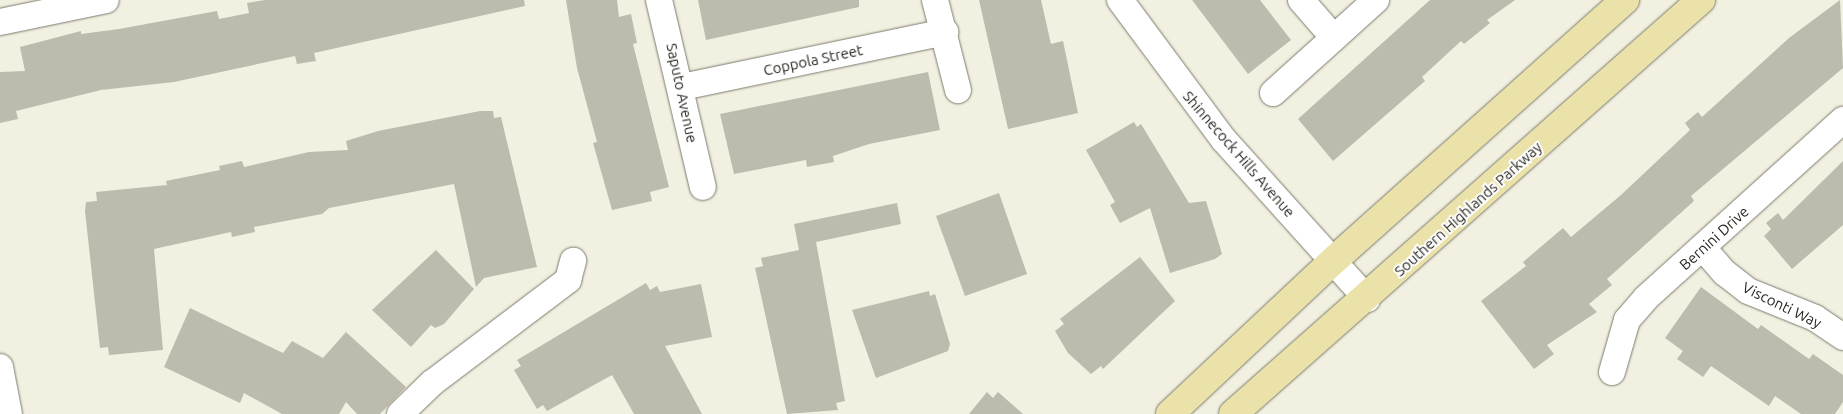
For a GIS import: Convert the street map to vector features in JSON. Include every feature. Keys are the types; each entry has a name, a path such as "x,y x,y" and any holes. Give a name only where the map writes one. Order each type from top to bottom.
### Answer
{"main road":[{"path":"1170,414 1333,260 1625,0"},
{"name":"Southern Highlands Parkway","path":"1232,414 1367,300 1701,0"}],"street":[{"path":"0,22 106,0"},
{"name":"Saputo Avenue","path":"659,0 682,87 703,188"},
{"path":"936,0 958,90"},
{"name":"Shinnecock Hills Avenue","path":"1120,0 1224,140 1367,300"},
{"path":"1301,0 1334,38"},
{"path":"1273,93 1376,0"},
{"name":"Coppola Street","path":"682,87 945,32"},
{"name":"Bernini Drive","path":"1612,372 1627,320 1843,120"},
{"name":"Visconti Way","path":"1703,248 1725,273 1748,291 1815,318 1843,337"},
{"path":"400,414 432,383 568,280 573,261"},
{"path":"0,367 9,414"}],"building":[{"path":"265,0 524,0 525,6 314,53 316,61 297,64 295,56 174,82 101,90 16,111 18,119 0,123 0,72 25,71 20,47 81,31 81,34 119,29 217,11 219,19 249,13 247,3"},
{"path":"566,0 617,0 619,17 631,14 637,43 633,44 669,187 650,192 652,201 612,210 593,143 597,142 577,68"},
{"path":"698,0 859,0 859,7 706,40"},
{"path":"979,0 1041,0 1051,44 1063,41 1078,113 1008,129"},
{"path":"1192,0 1260,0 1291,40 1248,74"},
{"path":"1430,0 1515,0 1487,20 1490,23 1464,44 1461,41 1422,77 1425,81 1333,161 1298,119"},
{"path":"1840,0 1843,68 1691,196 1694,201 1607,279 1612,285 1589,304 1597,312 1547,345 1554,354 1534,369 1481,301 1526,266 1523,262 1563,228 1571,237 1621,195 1690,130 1685,123 1698,112 1702,117 1789,38"},
{"path":"928,72 940,130 869,144 833,156 834,162 807,167 806,160 734,174 720,114"},
{"path":"480,111 493,111 494,118 501,117 537,267 484,278 476,287 454,184 329,208 322,214 254,227 255,232 232,237 231,232 154,249 163,350 109,355 108,347 100,348 85,211 86,202 97,201 96,192 167,185 166,181 220,170 219,166 242,161 244,167 309,152 348,150 346,141 378,131"},
{"path":"1134,122 1137,127 1141,124 1189,203 1206,201 1222,254 1215,259 1170,273 1150,208 1120,223 1110,205 1115,202 1086,150"},
{"path":"1843,161 1843,225 1792,269 1764,236 1771,229 1766,223 1778,213 1783,220"},
{"path":"999,193 1027,274 965,296 936,216"},
{"path":"897,203 901,224 816,242 845,401 836,403 838,410 787,414 755,268 763,266 761,258 799,250 794,224"},
{"path":"436,250 474,289 444,324 435,328 431,325 411,347 372,310"},
{"path":"1140,257 1175,301 1103,369 1101,366 1091,374 1068,353 1055,331 1064,324 1060,319"},
{"path":"646,283 650,290 657,286 660,292 701,284 712,337 665,346 702,414 634,414 612,375 547,411 543,405 537,409 514,370 521,366 517,360"},
{"path":"1701,287 1758,329 1761,325 1809,359 1813,354 1843,375 1843,402 1835,414 1801,414 1775,396 1769,406 1711,366 1703,377 1677,359 1683,351 1665,338"},
{"path":"929,291 930,296 935,294 950,344 948,351 876,378 852,310"},
{"path":"190,308 283,353 292,341 323,358 346,332 406,387 380,414 357,414 346,402 339,414 282,414 244,393 240,403 164,367"},
{"path":"987,392 993,398 998,392 1023,414 969,414"}]}
